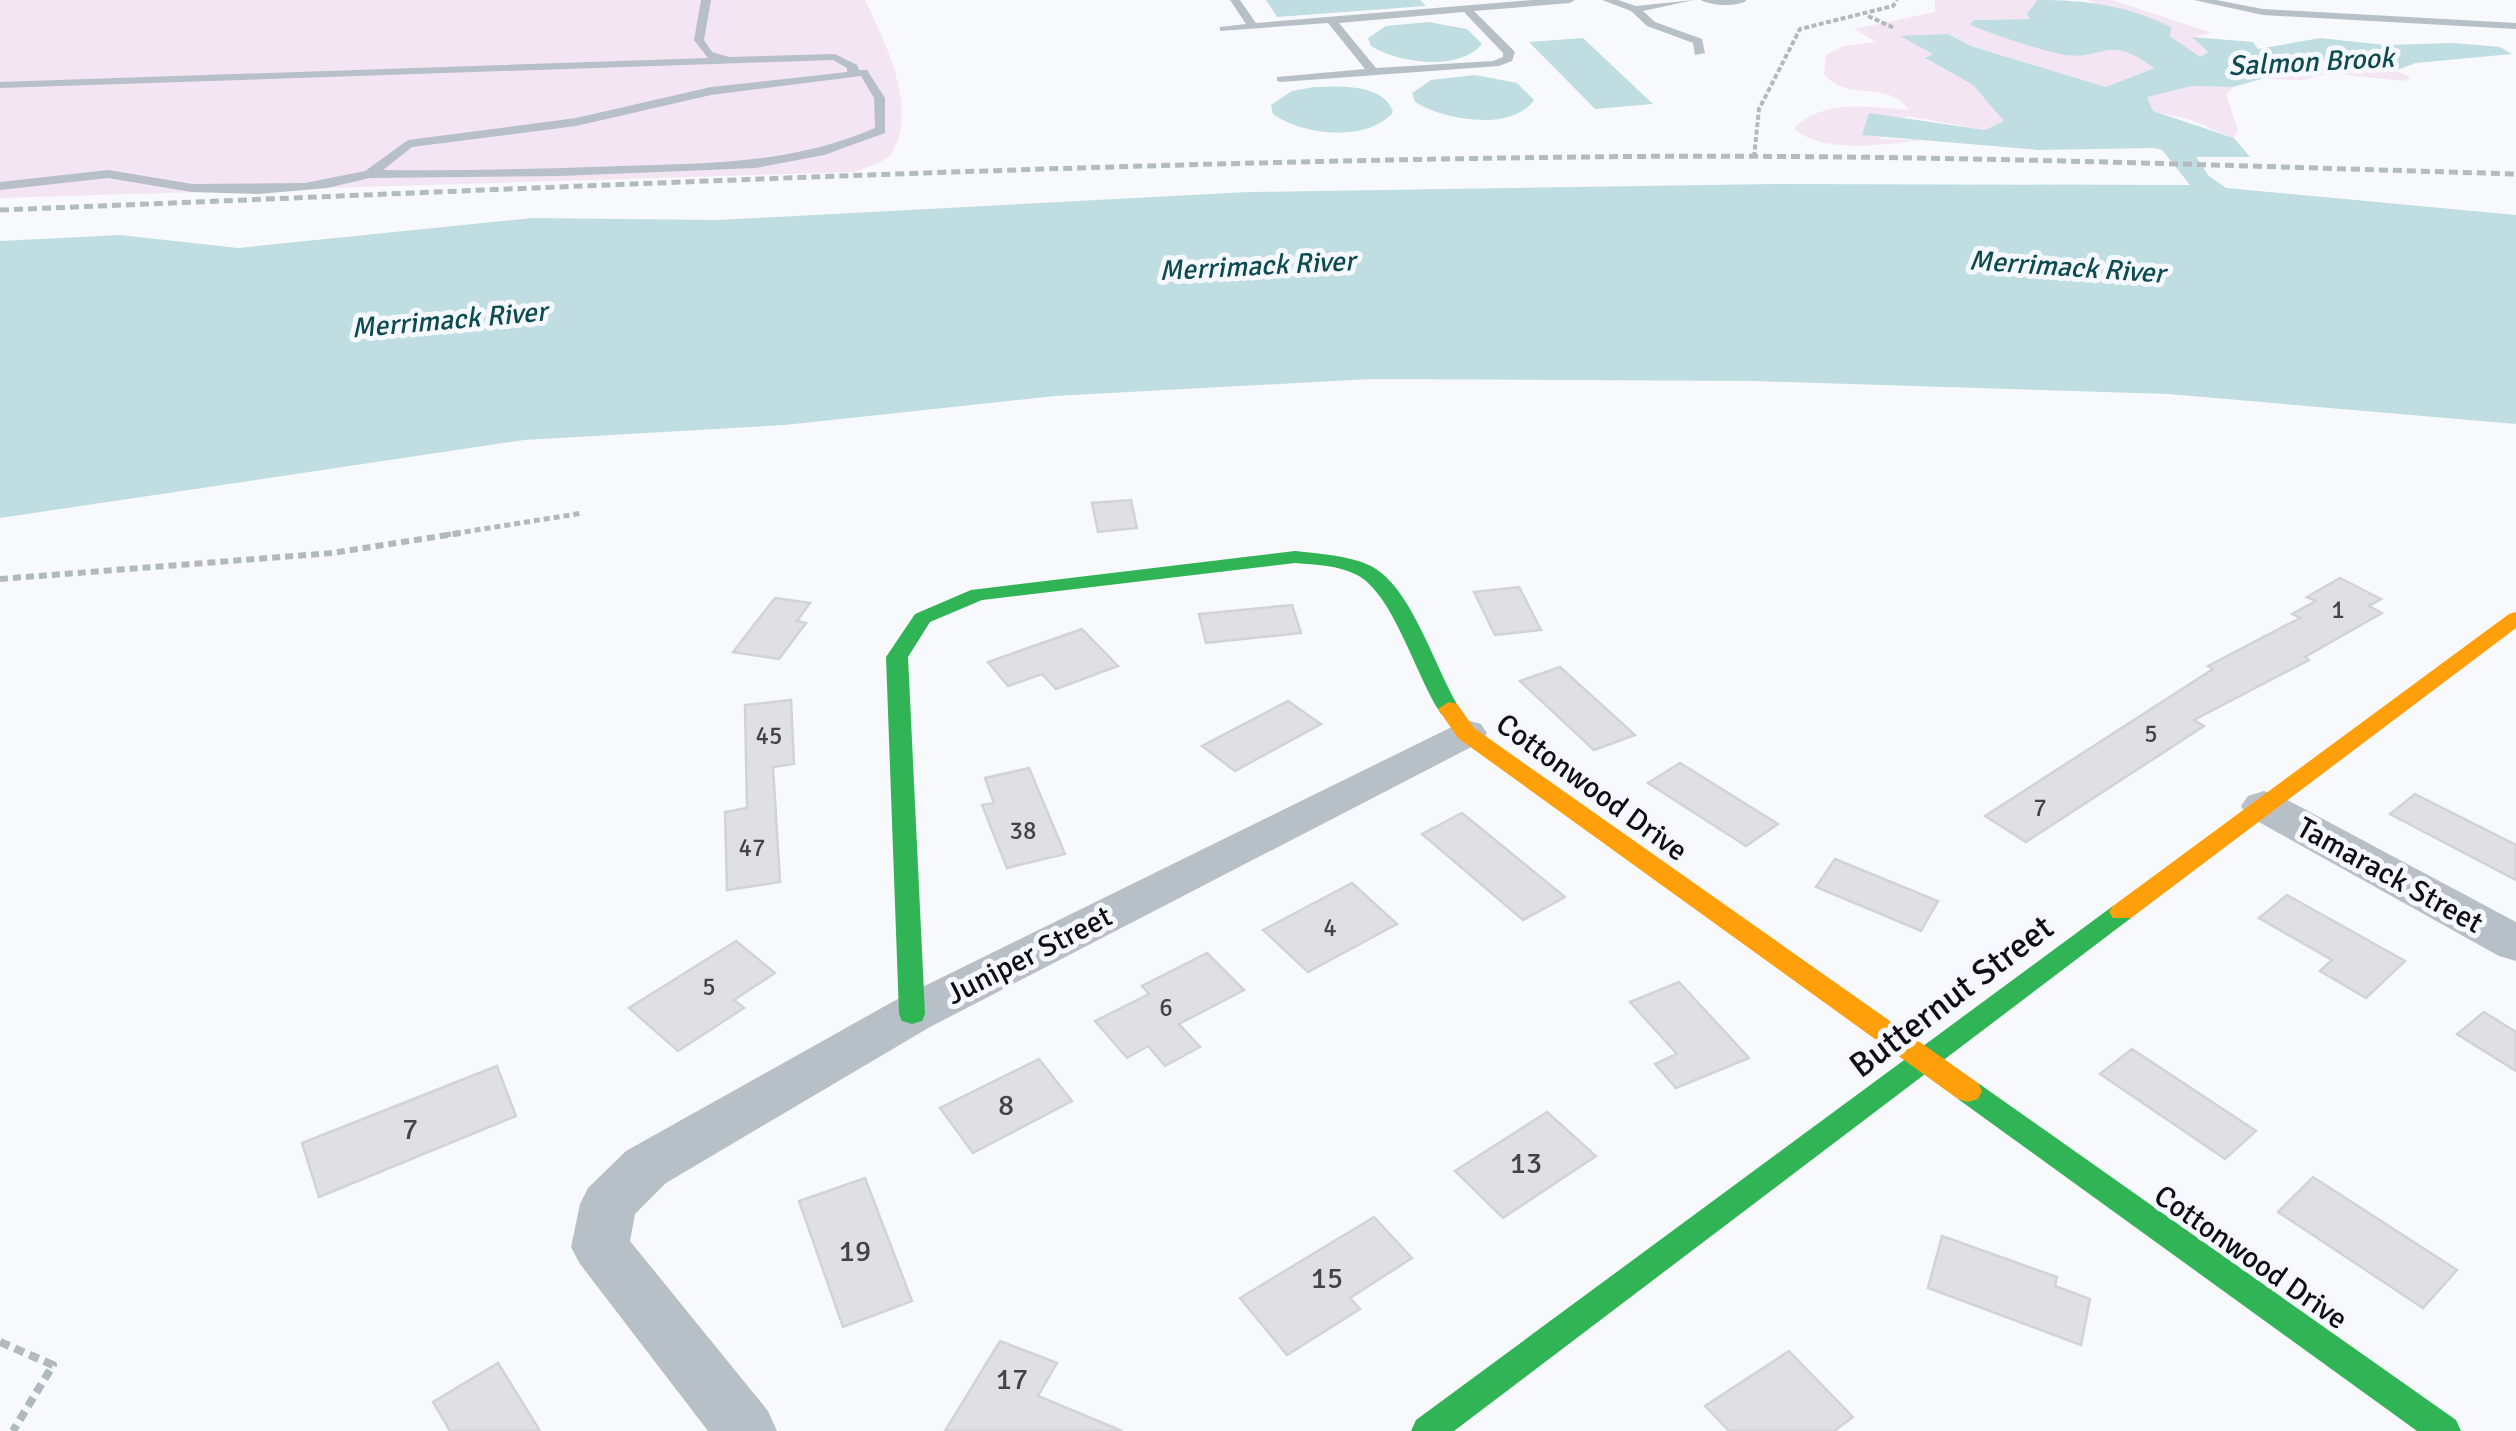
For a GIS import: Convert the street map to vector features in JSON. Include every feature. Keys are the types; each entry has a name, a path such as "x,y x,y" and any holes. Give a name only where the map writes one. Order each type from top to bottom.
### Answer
{"street":[{"name":"Cottonwood Drive","path":"912,1014 896,657 904,634 925,613 957,599 994,591 1295,557 1332,558 1366,568 1387,586 1442,700 1466,733 2444,1431"},
{"name":"Butternut Street","path":"1428,1431 2516,618"},
{"name":"Juniper Street","path":"746,1431 600,1247 608,1204 646,1168 912,1014 1466,733"},
{"name":"Tamarack Street","path":"2264,806 2516,944"}],"lane":[{"path":"706,0 699,40 708,54 728,61"},
{"path":"1236,0 1253,27"},
{"path":"1224,29 1570,0"},
{"path":"1607,0 1635,9 1650,24 1698,42 1699,52"},
{"path":"1635,9 1689,0"},
{"path":"1706,0 1741,0"},
{"path":"2199,0 2263,12 2516,26"},
{"path":"1282,79 1495,64 1508,59 1510,52 1471,8"},
{"path":"1332,21 1373,72"},
{"path":"664,64 699,40"},
{"path":"0,85 835,57 853,67 853,75"},
{"path":"0,186 106,174 146,176 162,184 193,188 316,186 370,174 473,176 774,161 843,150 880,130 883,105 875,84 862,72 711,91 576,122 408,144 370,174"}],"path":[{"path":"1754,158 1749,142 1773,76 1800,28 1867,15 1894,6 1896,0"},
{"path":"1867,15 1894,28"},
{"path":"0,579 332,553 583,513"},
{"path":"0,1342 53,1365 14,1431"}],"shaded area":[{"path":"0,0 865,0 895,73 902,112 900,131 887,158 854,172 0,198"},
{"path":"1935,0 2037,0 2027,14 2031,19 1974,20 2097,49 2122,47 2155,67 2107,87 1971,46 1948,34 1902,37 1934,54 1926,59 1973,85 2005,121 1985,130 1907,116 1879,139 1923,140 1874,145 1820,142 1794,128 1806,118 1833,108 1909,110 1891,95 1834,83 1824,74 1826,55 1843,46 1876,42 1854,29 1935,12"},
{"path":"2088,0 2112,0 2212,33 2193,37 2208,53 2200,57 2170,36"},
{"path":"2329,60 2383,67 2411,78 2402,81 2330,73 2303,80 2266,79"},
{"path":"2192,86 2233,87 2226,94 2238,131 2234,138 2191,120 2152,111 2146,97"}],"water":[{"path":"1266,0 1420,0 1426,6 1277,17"},
{"path":"2037,0 2090,3 2138,14 2171,27 2170,36 2200,57 2208,52 2192,37 2253,42 2258,49 2320,38 2385,45 2454,43 2500,47 2512,54 2416,63 2394,71 2329,60 2233,87 2192,86 2147,97 2153,111 2234,138 2250,157 2196,157 2209,176 2226,188 2516,215 2516,424 2168,394 1752,381 1371,379 1055,396 785,425 524,440 0,518 0,241 120,235 238,248 532,218 717,220 1248,192 1774,184 2190,185 2162,150 2154,148 2039,150 1862,135 1869,113 1985,130 2004,121 1973,85 1925,58 1933,54 1900,36 1948,34 1971,46 2106,87 2154,68 2125,51 2060,54 1970,25 1974,20 2030,19 2027,14"},
{"path":"1428,22 1467,29 1482,44 1459,59 1428,62 1382,52 1371,46 1368,38 1386,26"},
{"path":"1583,38 1653,104 1595,109 1529,42"},
{"path":"1475,75 1517,83 1534,100 1510,116 1477,120 1442,114 1415,102 1412,93 1431,80"},
{"path":"1314,87 1370,91 1388,103 1393,112 1368,128 1334,133 1300,127 1273,114 1271,105 1292,91"}],"building":[{"path":"1131,500 1137,528 1098,532 1092,503"},
{"path":"2340,578 2381,599 2369,606 2382,613 2305,657 2309,660 2194,720 2204,726 2026,842 1985,816 2213,669 2208,666 2300,618 2292,614 2316,601 2307,597"},
{"path":"1519,587 1541,630 1495,635 1474,592"},
{"path":"775,598 810,603 797,621 806,623 779,659 733,652"},
{"path":"1292,605 1301,633 1206,643 1199,614"},
{"path":"1082,629 1118,666 1056,689 1042,674 1008,686 988,662"},
{"path":"1560,667 1635,735 1594,750 1520,681"},
{"path":"791,700 794,764 773,767 780,882 727,890 725,812 747,808 745,705"},
{"path":"1288,701 1321,724 1235,771 1202,746"},
{"path":"1680,763 1778,824 1746,846 1648,783"},
{"path":"1029,768 1065,854 1007,868 982,805 994,803 985,778"},
{"path":"2415,794 2516,845 2516,880 2390,814"},
{"path":"1462,813 1565,897 1523,920 1422,834"},
{"path":"1835,859 1938,901 1921,931 1816,887"},
{"path":"1352,883 1397,924 1308,972 1263,930"},
{"path":"2287,895 2405,961 2366,998 2320,971 2332,960 2259,918"},
{"path":"736,941 775,973 734,1000 744,1008 678,1051 629,1008"},
{"path":"1207,953 1244,990 1179,1024 1200,1047 1165,1066 1148,1046 1127,1058 1095,1021 1149,994 1142,986"},
{"path":"1679,982 1749,1058 1676,1088 1655,1064 1677,1054 1630,1002"},
{"path":"2484,1012 2516,1032 2516,1071 2457,1034"},
{"path":"2132,1049 2256,1131 2225,1159 2100,1074"},
{"path":"1039,1059 1072,1101 973,1153 940,1108"},
{"path":"497,1066 516,1116 319,1197 302,1143"},
{"path":"1547,1112 1596,1156 1503,1218 1455,1171"},
{"path":"2313,1177 2457,1270 2423,1308 2278,1212"},
{"path":"865,1178 912,1301 843,1327 799,1201"},
{"path":"1374,1217 1412,1258 1350,1298 1360,1309 1287,1355 1240,1298"},
{"path":"1942,1236 2057,1277 2055,1286 2090,1299 2081,1345 1928,1288"},
{"path":"1000,1341 1057,1363 1038,1396 1122,1431 945,1431"},
{"path":"1789,1351 1853,1417 1834,1431 1729,1431 1705,1406"},
{"path":"498,1363 540,1431 450,1431 433,1402"}],"railway":[{"path":"0,210 987,171 1580,157 1931,158 2516,174"}],"traffic: fast":[{"path":"912,1014 897,657 922,618 978,594 1295,557 1336,561 1364,571 1384,585 1398,604 1431,680 1449,709"},
{"path":"1428,1431 2122,912"},
{"path":"1968,1091 2444,1431"}],"traffic: slow":[{"path":"2122,912 2516,618"},
{"path":"1449,709 1466,733 1968,1091"}],"water label":[{"name":"Salmon Brook","path":"2311,61"},
{"name":"Merrimack River","path":"1257,265"},
{"name":"Merrimack River","path":"2067,266"},
{"name":"Merrimack River","path":"449,319"}]}
